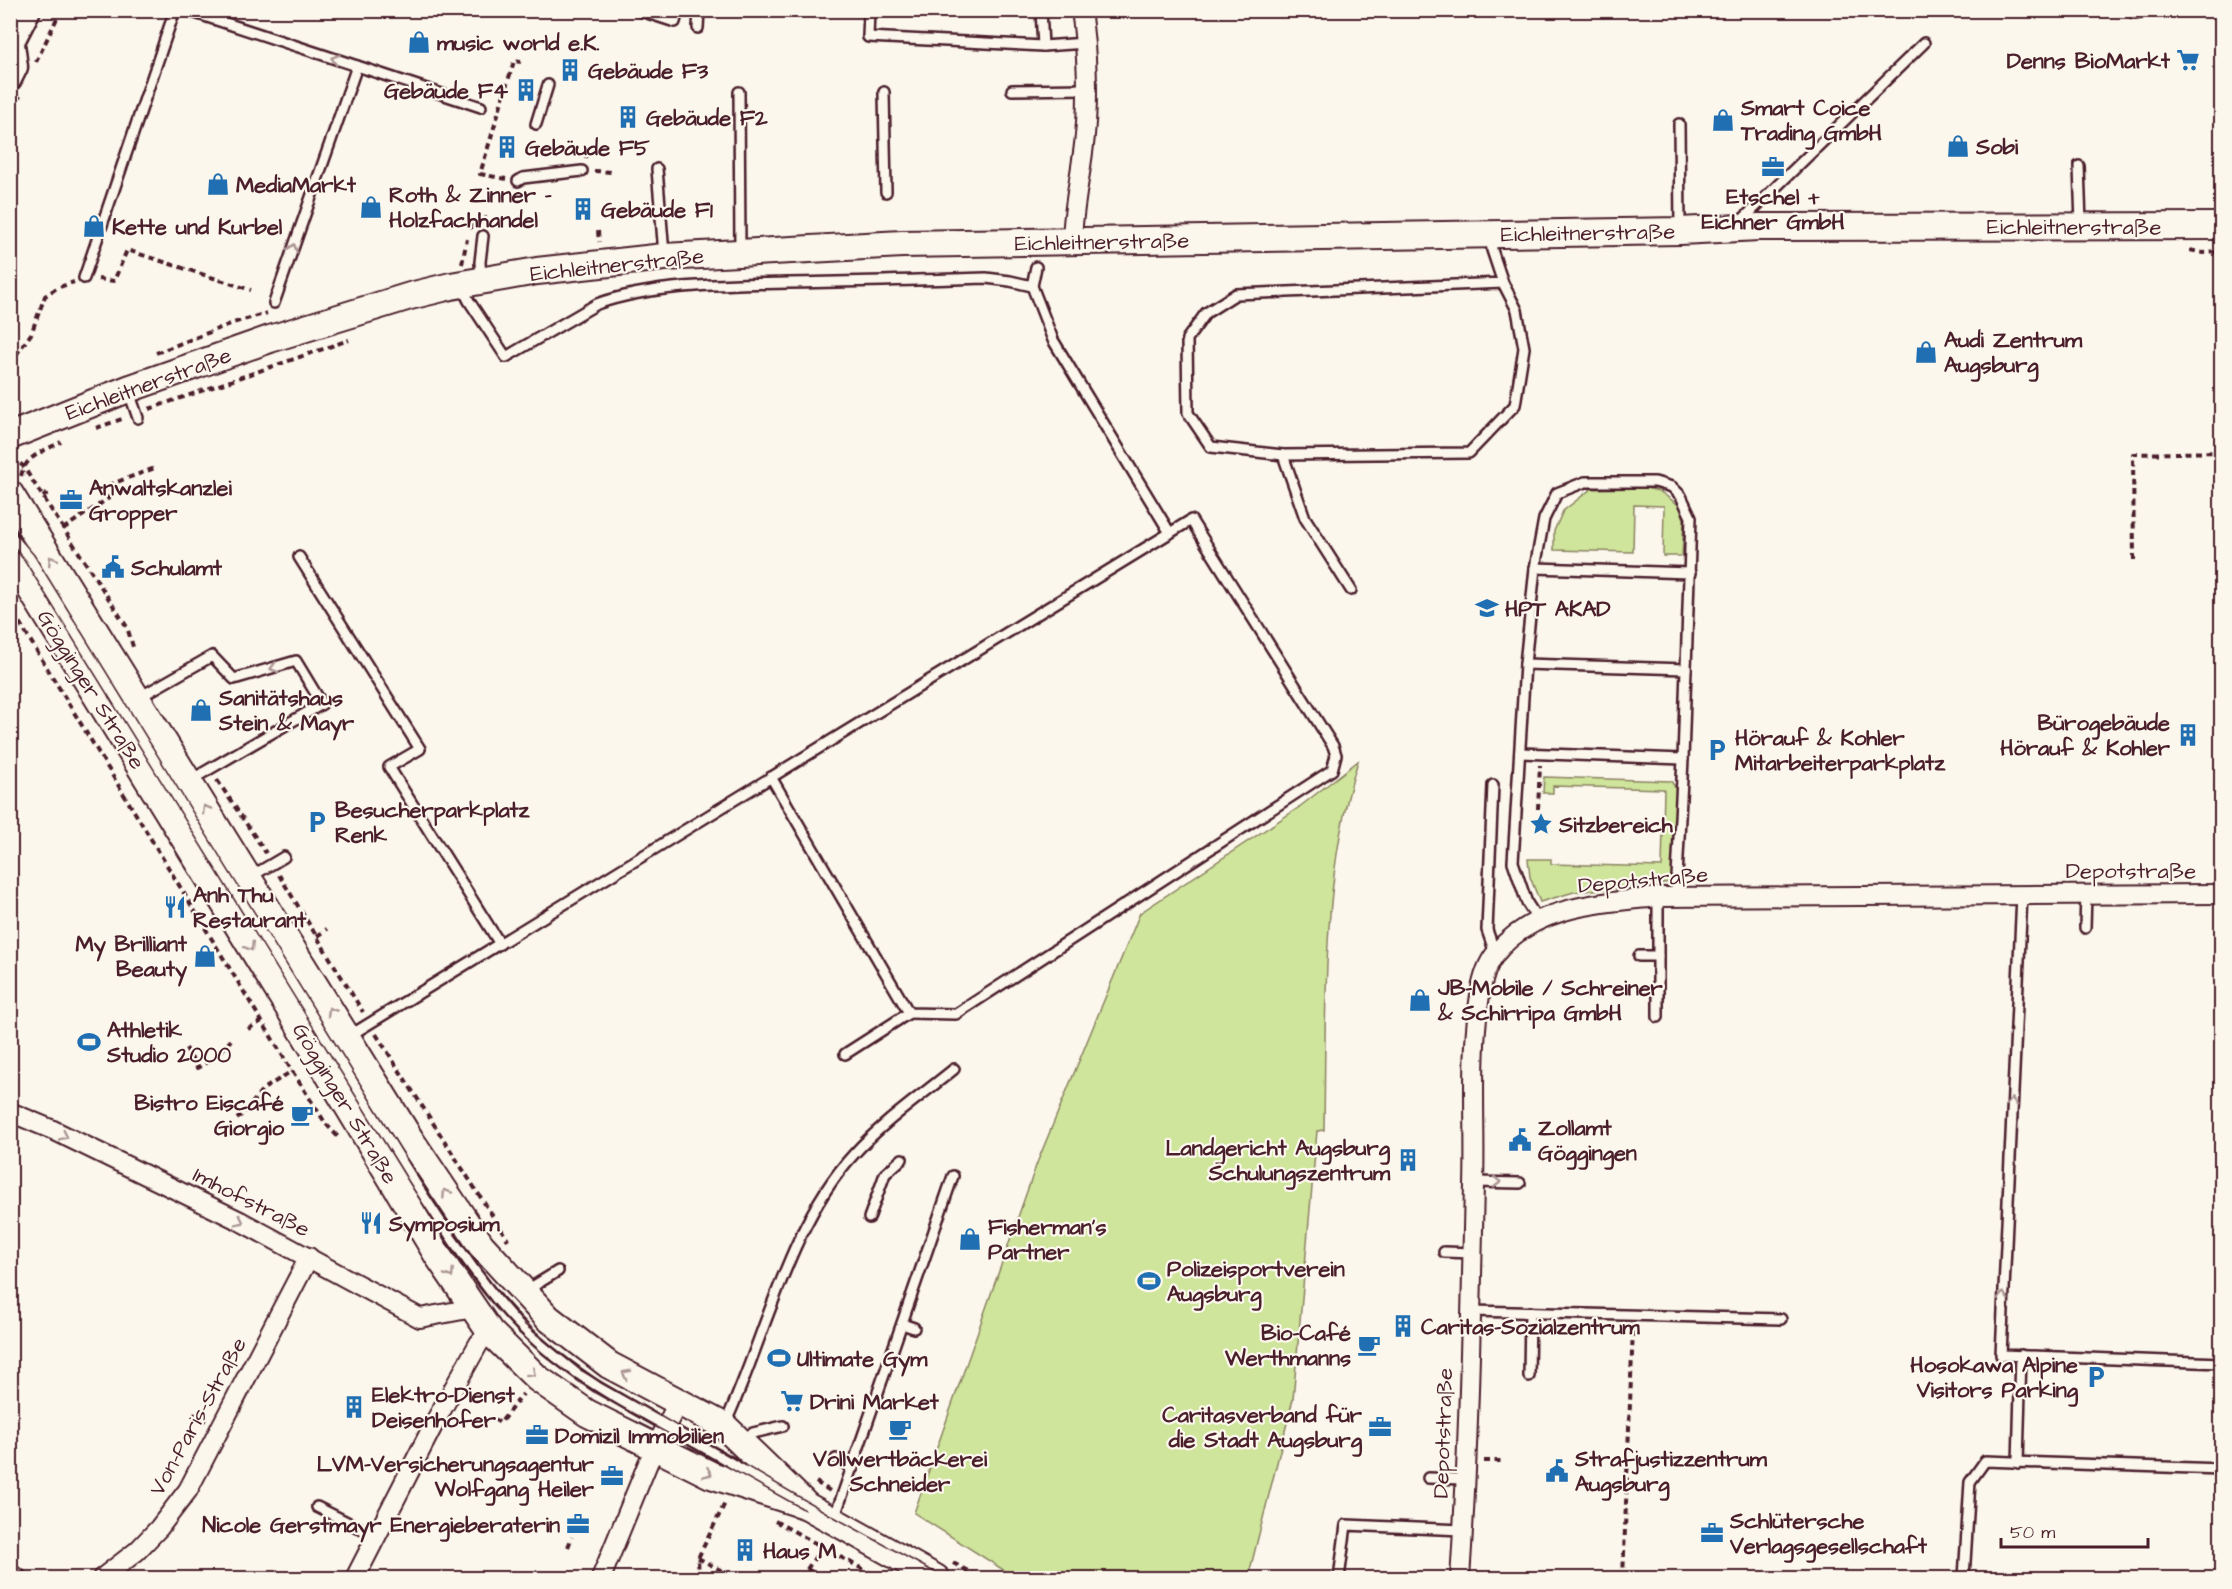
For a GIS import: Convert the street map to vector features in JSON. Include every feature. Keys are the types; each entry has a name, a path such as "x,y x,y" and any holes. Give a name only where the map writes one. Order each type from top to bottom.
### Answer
{"main road":[{"name":"Eichleitnerstraße","path":"10,436 128,389 270,339 410,296 537,271 664,257 740,251 902,244 1072,240 1680,231 1759,227 2222,226"},
{"name":"Gögginger Straße","path":"10,494 199,774 248,879 410,1139 477,1240 548,1318 609,1365 732,1433 807,1506"},
{"name":"Gögginger Straße","path":"10,562 22,575 287,1005 438,1256 490,1332 537,1378 587,1413 661,1437 711,1475 807,1506 921,1575"}],"street":[{"path":"10,79 15,67 12,46 29,10"},
{"path":"1072,240 1085,136 1087,89 1086,44 1081,10"},
{"name":"Depotstraße","path":"1460,1578 1473,1253 1476,1062 1480,994 1486,972 1495,953 1514,936 1560,911 1603,903 1667,897 2222,894"},
{"name":"Imhofstraße","path":"10,1112 53,1130 240,1221 420,1318 472,1308"},
{"name":"Von-Paris-Straße","path":"102,1578 137,1551 159,1528 188,1490 309,1257"},
{"path":"355,1578 437,1418 479,1343 490,1332"},
{"path":"601,1578 616,1538 678,1402"},
{"path":"10,1574 17,1578"}],"lane":[{"path":"84,278 175,10"},
{"path":"186,10 482,107"},
{"path":"638,10 675,22 678,10"},
{"path":"699,10 699,28"},
{"path":"868,10 868,37 1043,46 1086,44"},
{"path":"1041,10 1043,46"},
{"path":"2134,13 2153,10"},
{"path":"1734,229 1924,43"},
{"path":"274,303 357,66"},
{"path":"536,124 548,85"},
{"path":"1012,90 1087,89"},
{"path":"739,92 740,251"},
{"path":"884,92 886,192"},
{"path":"1678,124 1680,231"},
{"path":"2079,166 2081,226"},
{"path":"657,169 664,257"},
{"path":"518,181 523,178 582,171"},
{"path":"1491,234 1492,250 1503,283 1517,310 1524,348 1515,405 1469,453 1283,455 1210,447 1188,413 1187,339 1206,313 1236,294 1503,283"},
{"path":"483,236 480,262 471,283 469,301 506,357 597,304 612,298 645,292 730,284 974,279 1010,280 1032,286"},
{"path":"1036,267 1032,286 1053,340 1170,533"},
{"path":"128,389 138,418"},
{"path":"1283,455 1305,518 1351,590"},
{"path":"1538,921 1524,896 1513,862 1526,664 1535,568 1544,519 1557,493 1585,482 1655,482 1672,487 1681,496 1691,517 1683,759 1658,956 1658,1017"},
{"path":"347,1037 1191,520 1333,746 1336,762 1332,770 956,1014 909,1013 845,1054"},
{"path":"10,534 30,557 393,1147 452,1238 499,1301 534,1338 661,1437"},
{"path":"299,557 420,749 389,767 500,944"},
{"path":"1535,568 1690,573"},
{"path":"146,694 212,656 234,679 296,661 322,704 199,774"},
{"path":"1526,664 1686,669"},
{"path":"1520,753 1683,759"},
{"path":"771,777 909,1013"},
{"path":"1493,785 1486,930 1495,953"},
{"path":"248,879 284,857"},
{"path":"2085,928 2086,894"},
{"path":"2022,895 2001,1355 2222,1363"},
{"path":"1639,956 1658,956"},
{"path":"783,1426 753,1433 732,1433 753,1359 787,1267 818,1203 853,1154 954,1069"},
{"path":"869,1218 878,1203 885,1174 902,1159"},
{"path":"832,1521 853,1468 902,1324 933,1222 953,1176"},
{"path":"1474,1182 1520,1183"},
{"path":"1444,1252 1473,1253"},
{"path":"523,1293 558,1271"},
{"path":"1471,1311 1781,1319"},
{"path":"1529,1376 1530,1312"},
{"path":"902,1324 914,1328"},
{"path":"2018,1463 2021,1355"},
{"path":"836,1459 853,1468"},
{"path":"1964,1578 1970,1482 1985,1461 2222,1469"},
{"path":"1428,1478 1465,1479"},
{"path":"317,1507 376,1537"},
{"path":"1339,1578 1346,1525 1463,1530"}],"path":[{"path":"518,181 480,174 514,61 520,62"},
{"path":"582,171 588,147 603,147"},
{"path":"598,231 599,246"},
{"path":"16,355 31,334 45,296 57,288 84,278 114,281 127,250 251,290"},
{"path":"2134,560 2133,454 2222,452"},
{"path":"10,456 23,466 127,627 146,694"},
{"path":"63,529 109,498 103,487 154,468"},
{"path":"43,497 49,492"},
{"path":"10,604 292,1071 326,1124 346,1147"},
{"path":"199,774 272,864 370,1024 511,1243"},
{"path":"1538,809 1540,786"},
{"path":"317,936 327,929"},
{"path":"248,1029 262,1021"},
{"path":"186,1048 197,1068 215,1058 231,1040"},
{"path":"237,1119 262,1090 292,1071"},
{"path":"1623,1578 1634,1315"},
{"path":"494,1419 500,1423 537,1378"},
{"path":"193,1414 207,1421"},
{"path":"1486,1461 1502,1461"},
{"path":"699,1578 698,1558 728,1498"},
{"path":"567,1547 572,1537"},
{"path":"801,1578 822,1547"},
{"path":"698,1558 724,1572 730,1578"},
{"path":"807,1569 824,1578"}],"green space":[{"path":"1645,488 1659,491 1680,506 1684,519 1682,556 1663,556 1664,506 1634,505 1633,552 1554,550 1554,531 1563,511 1591,489"},
{"name":"Polizeisportverein Augsburg","path":"1358,761 1337,851 1332,897 1326,991 1324,1130 1317,1131 1293,1399 1248,1578 1016,1578 914,1513 1037,1163 1140,913 1298,808"},
{"path":"1544,777 1671,781 1677,790 1672,882 1574,892 1540,902 1530,877 1528,859 1551,859 1551,864 1662,867 1664,789 1553,786 1553,793 1543,793"}],"tram line":[{"path":"10,527 34,555 420,1181 456,1236 525,1325 579,1369 834,1517 945,1578"},
{"path":"10,543 25,561 412,1187 447,1242 494,1305 518,1332 573,1377 624,1409 805,1510"}],"place":[{"name":"music world e.K.","path":"419,42"},
{"name":"Denns BioMarkt","path":"2188,60"},
{"name":"Gebäude F3","path":"570,70"},
{"name":"Gebäude F4","path":"526,90"},
{"name":"Gebäude F2","path":"628,117"},
{"name":"Smart Coice Trading GmbH","path":"1723,120"},
{"name":"Sobi","path":"1958,146"},
{"name":"Gebäude F5","path":"507,147"},
{"name":"Etschel + Eichner GmbH","path":"1773,167"},
{"name":"MediaMarkt","path":"218,184"},
{"name":"Roth & Zinner - Holzfachhandel","path":"371,207"},
{"name":"Gebäude F1","path":"583,209"},
{"name":"Kette und Kurbel","path":"94,226"},
{"name":"Audi Zentrum Augsburg","path":"1926,352"},
{"name":"Anwaltskanzlei Gropper","path":"71,500"},
{"name":"Schulamt","path":"113,567"},
{"name":"HPT AKAD","path":"1487,608"},
{"name":"Sanitätshaus Stein & Mayr","path":"201,710"},
{"name":"Bürogebäude Hörauf & Kohler","path":"2188,735"},
{"name":"Hörauf & Kohler Mitarbeiterparkplatz","path":"1717,750"},
{"name":"Besucherparkplatz Renk","path":"317,822"},
{"name":"Sitzbereich","path":"1541,824"},
{"name":"Anh Thu Restaurant","path":"175,907"},
{"name":"My Brilliant Beauty","path":"205,956"},
{"name":"JB-Mobile / Schreiner & Schirripa GmbH","path":"1420,1000"},
{"name":"Athletik Studio 2000","path":"89,1042"},
{"name":"Bistro Eiscafé Giorgio","path":"302,1115"},
{"name":"Zollamt Göggingen","path":"1520,1140"},
{"name":"Landgericht Augsburg Schulungszentrum","path":"1408,1160"},
{"name":"Symposium","path":"371,1223"},
{"name":"Fisherman's Partner","path":"970,1239"},
{"name":"Polizeisportverein Augsburg","path":"1149,1281"},
{"name":"Caritas-Sozialzentrum","path":"1403,1326"},
{"name":"Bio-Café Werthmanns","path":"1369,1345"},
{"name":"Ultimate Gym","path":"779,1358"},
{"name":"Hosokawa Alpine Visitors Parking","path":"2096,1377"},
{"name":"Drini Market","path":"792,1401"},
{"name":"Elektro-Dienst Deisenhofer","path":"354,1407"},
{"name":"Caritasverband für die Stadt Augsburg","path":"1380,1427"},
{"name":"Vollwertbäckerei Schneider","path":"900,1429"},
{"name":"Domizil Immobilien","path":"537,1435"},
{"name":"Strafjustizzentrum Augsburg","path":"1557,1471"},
{"name":"LVM-Versicherungsagentur Wolfgang Heiler","path":"612,1476"},
{"name":"Nicole Gerstmayr Energieberaterin","path":"578,1524"},
{"name":"Schlütersche Verlagsgesellschaft","path":"1712,1533"},
{"name":"Haus M","path":"745,1550"}]}
